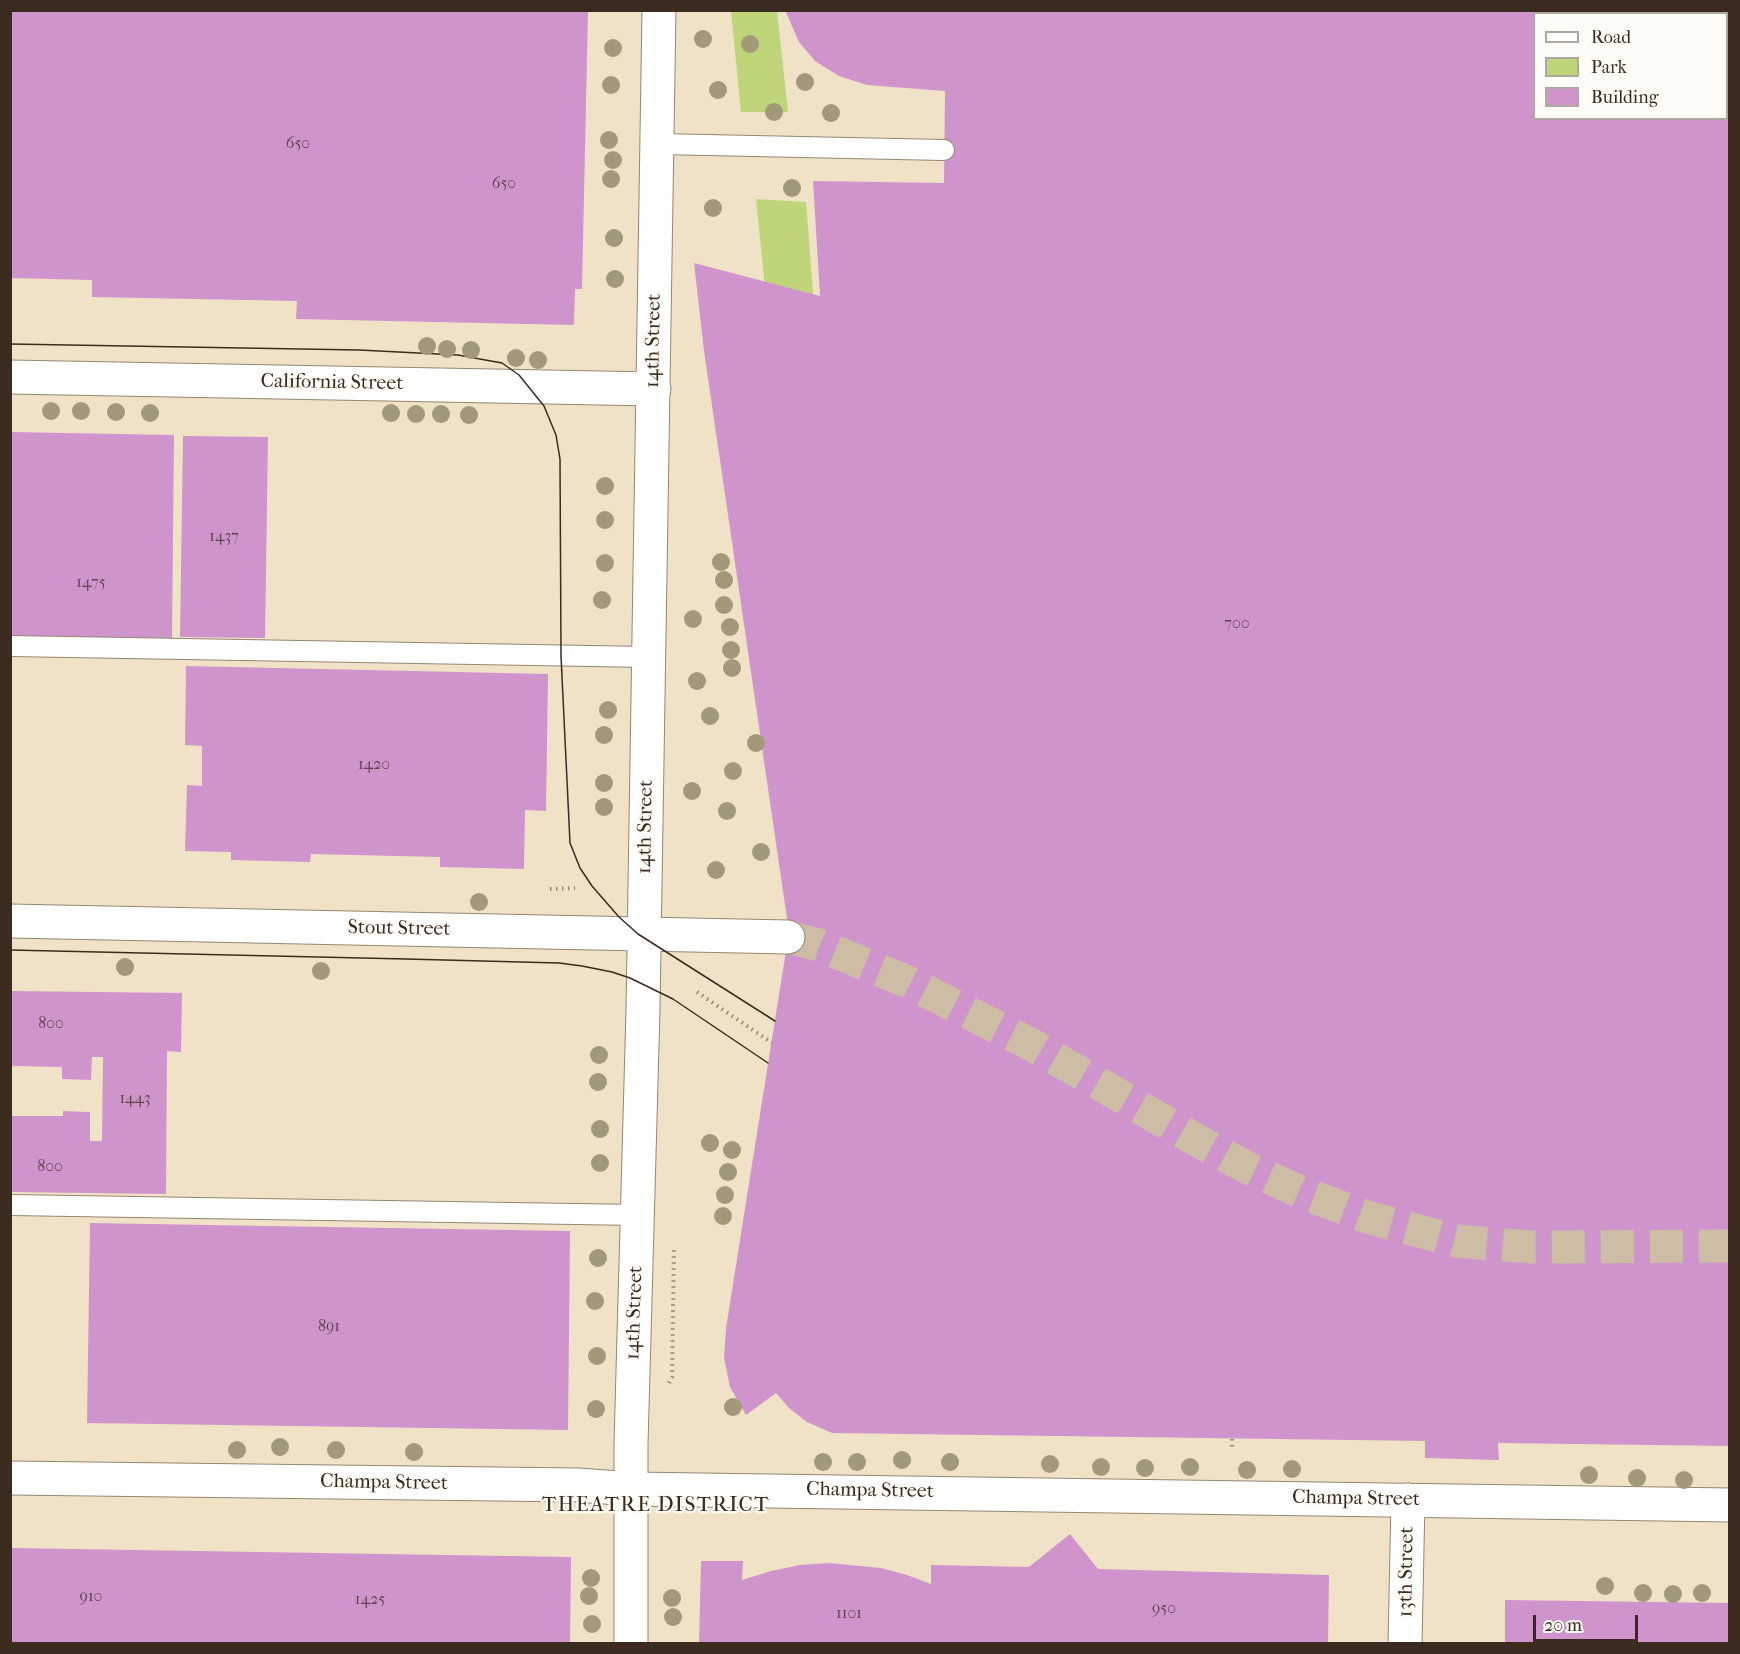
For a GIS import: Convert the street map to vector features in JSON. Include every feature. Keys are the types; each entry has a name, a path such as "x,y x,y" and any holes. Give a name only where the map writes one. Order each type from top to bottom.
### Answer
{"main road":[{"name":"14th Street","path":"631,1644 631,1444 644,934 659,10"},
{"name":"California Street","path":"10,377 654,389"},
{"name":"Stout Street","path":"10,921 788,937"},
{"name":"Champa Street","path":"10,1478 1730,1504"},
{"name":"13th Street","path":"1405,1644 1408,1500"}],"lane":[{"path":"658,144 944,150"},
{"path":"10,646 649,657"},
{"path":"10,1205 638,1215"}],"path":[{"path":"550,889 575,888"},
{"path":"697,992 772,1043"},
{"path":"1232,1439 1232,1450"}],"green space":[{"path":"731,11 777,11 788,112 741,112"},
{"path":"756,199 806,202 816,331 769,326"}],"building":[{"path":"10,10 588,10 582,289 575,289 574,325 296,319 297,301 92,297 92,280 10,278"},
{"path":"785,10 1730,10 1730,1446 1498,1443 1499,1460 1425,1458 1425,1441 832,1433 807,1422 789,1408 776,1393 746,1415 730,1387 724,1358 726,1328 789,932 704,351 694,263 820,296 813,181 944,183 945,91 867,85 839,76 815,61 799,42"},
{"path":"10,432 174,435 172,638 10,636"},
{"path":"183,436 268,437 265,638 180,637"},
{"path":"186,666 548,674 546,811 525,810 524,869 440,867 440,857 311,854 310,862 231,860 231,852 185,851 187,785 202,786 202,746 185,745"},
{"path":"10,991 182,993 181,1052 167,1051 166,1194 10,1192 10,1116 63,1116 63,1111 90,1112 90,1141 102,1141 103,1057 92,1057 91,1080 62,1079 62,1067 10,1066"},
{"path":"90,1223 570,1231 568,1430 87,1423"},
{"path":"1070,1534 1098,1569 1329,1575 1328,1644 699,1644 701,1561 743,1561 742,1580 800,1565 829,1563 881,1568 931,1584 931,1565 1029,1567"},
{"path":"10,1548 571,1557 570,1644 10,1644"},
{"path":"1505,1600 1730,1603 1730,1644 1505,1644"}],"tunnel":[{"path":"788,937 819,945 908,982 1032,1045 1246,1167 1303,1193 1367,1217 1456,1241 1532,1247 1730,1246"}],"tram line":[{"path":"10,344 359,350 458,355 502,363 519,375 544,406 556,435 560,459 561,656 570,843 580,868 592,886 619,917 638,934 775,1021"},
{"path":"10,950 559,963 582,966 630,978 673,999 768,1063"}],"district":[{"name":"THEATRE DISTRICT","path":"656,1506"}]}
